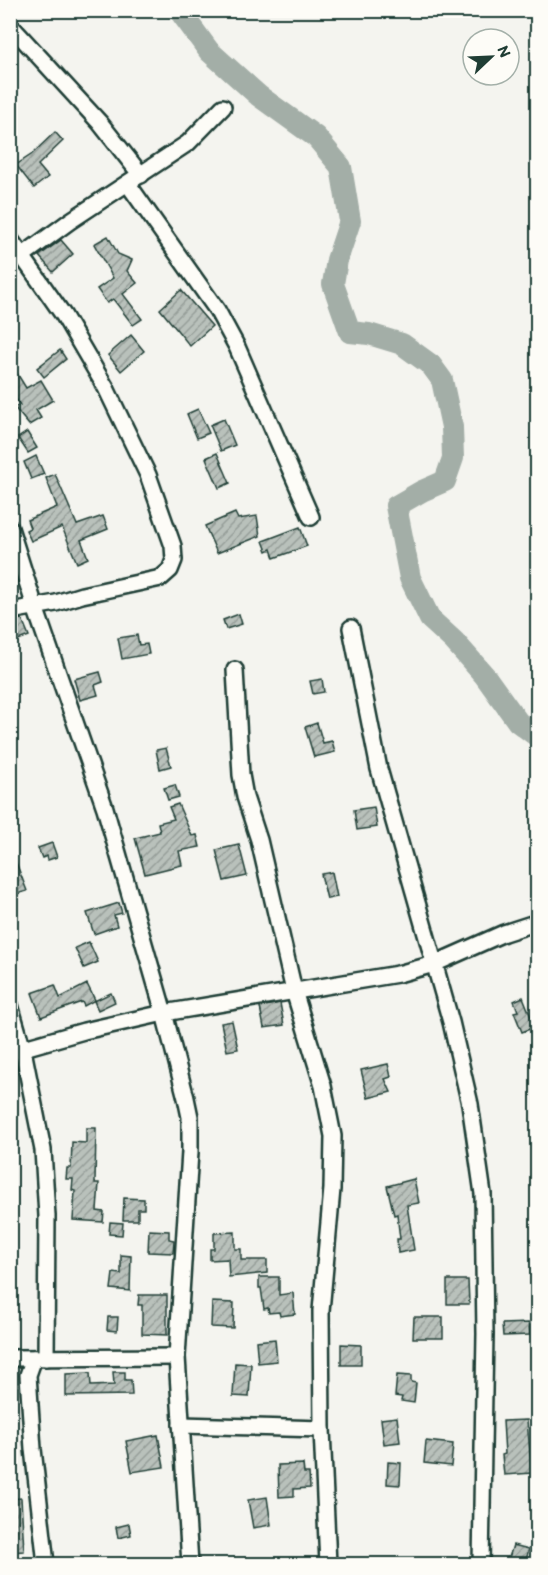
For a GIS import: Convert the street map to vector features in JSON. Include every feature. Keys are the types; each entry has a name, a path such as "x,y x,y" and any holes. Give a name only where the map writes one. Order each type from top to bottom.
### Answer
{"street":[{"path":"10,25 100,123 217,310 237,347 311,517"},
{"path":"22,256 70,221 188,143 223,107"},
{"path":"10,239 64,316 106,388 148,475 173,546 174,560 170,570 161,578 10,611"},
{"path":"10,528 105,808 164,1013 190,1117 187,1211 177,1357 189,1564"},
{"path":"351,628 379,769 451,1022 470,1104 483,1194 481,1564"},
{"path":"235,670 241,775 245,797 259,840 294,991 322,1086 333,1136 332,1189 321,1311 322,1429 328,1564"},
{"path":"17,1051 94,1029 164,1013 366,981 434,964 504,933 537,922"},
{"path":"10,1005 17,1051 43,1150 47,1216 40,1358 28,1375 33,1449 46,1564"},
{"path":"12,1358 177,1357"},
{"path":"12,1358 28,1375"},
{"path":"181,1425 322,1429"}],"building":[{"path":"55,132 63,141 38,165 48,177 34,188 16,165 31,155"},
{"path":"108,236 118,254 132,260 127,271 137,283 123,294 142,319 133,325 113,299 107,303 97,289 113,278 94,244"},
{"path":"61,240 73,254 53,272 39,256"},
{"path":"181,290 212,326 190,346 160,309"},
{"path":"131,335 144,351 121,371 108,355"},
{"path":"60,350 66,359 44,377 37,368"},
{"path":"10,362 26,388 41,380 53,400 36,410 41,418 29,425 14,407 20,405 10,389"},
{"path":"198,409 209,433 197,438 187,414"},
{"path":"224,419 235,445 221,451 210,425"},
{"path":"27,432 37,448 28,453 18,438"},
{"path":"217,453 230,483 219,488 206,458"},
{"path":"36,456 44,474 31,479 24,462"},
{"path":"55,474 77,525 103,516 108,529 81,540 88,558 77,563 62,527 31,541 26,530 30,528 27,520 57,507 46,478"},
{"path":"235,513 238,519 257,516 260,536 217,553 205,526"},
{"path":"300,527 307,546 274,558 271,549 267,551 263,541"},
{"path":"239,614 242,624 226,629 223,620"},
{"path":"22,619 29,636 10,643 10,621"},
{"path":"137,635 139,645 147,644 149,654 122,659 118,638"},
{"path":"100,672 103,682 95,685 98,695 80,700 74,679"},
{"path":"322,679 324,692 313,694 310,681"},
{"path":"317,723 323,743 332,741 335,752 314,757 305,727"},
{"path":"166,748 171,766 160,769 156,750"},
{"path":"175,785 179,797 168,800 164,788"},
{"path":"178,804 192,836 197,835 200,847 179,851 182,865 145,874 135,838 160,832 158,823 174,819 169,807"},
{"path":"374,807 377,827 357,830 354,810"},
{"path":"52,843 57,857 48,860 47,856 42,858 38,848"},
{"path":"239,845 247,876 224,881 216,850"},
{"path":"10,852 12,852 27,891 10,896"},
{"path":"332,872 337,897 327,899 321,874"},
{"path":"119,903 122,913 114,915 117,926 94,934 87,913"},
{"path":"89,942 98,962 84,968 75,948"},
{"path":"87,984 95,1000 84,1006 82,1002 41,1017 32,993 55,985 60,998"},
{"path":"111,993 115,1002 98,1010 94,1001"},
{"path":"523,997 535,1027 522,1032 514,1012 518,1011 514,1001"},
{"path":"280,1003 284,1025 264,1028 260,1007"},
{"path":"232,1021 238,1049 227,1051 221,1023"},
{"path":"388,1064 391,1077 385,1079 391,1092 368,1098 361,1070"},
{"path":"86,1128 96,1128 95,1183 99,1183 97,1211 104,1212 103,1222 73,1220 75,1191 72,1190 73,1179 66,1179 67,1168 71,1168 72,1142 86,1143"},
{"path":"414,1179 419,1203 407,1205 414,1250 398,1253 397,1239 400,1239 397,1214 394,1215 387,1186"},
{"path":"124,1198 144,1199 144,1209 138,1209 138,1220 123,1220"},
{"path":"110,1222 123,1223 122,1235 109,1234"},
{"path":"149,1230 169,1231 169,1239 174,1240 173,1253 148,1252"},
{"path":"235,1232 235,1249 241,1249 241,1260 267,1260 267,1273 229,1277 228,1259 210,1260 210,1249 214,1249 214,1233"},
{"path":"121,1255 131,1256 130,1291 111,1289 113,1273 121,1274"},
{"path":"259,1277 279,1277 279,1295 293,1293 295,1314 280,1316 279,1312 269,1313 268,1308 264,1309"},
{"path":"447,1280 468,1280 469,1304 447,1304"},
{"path":"139,1295 167,1295 167,1335 142,1334 142,1305 138,1305"},
{"path":"212,1302 234,1303 233,1328 211,1327"},
{"path":"108,1317 118,1317 117,1331 107,1330"},
{"path":"414,1317 443,1317 443,1338 413,1338"},
{"path":"529,1323 530,1335 503,1336 502,1324"},
{"path":"275,1339 277,1361 258,1363 256,1341"},
{"path":"341,1344 361,1345 361,1365 341,1365"},
{"path":"235,1363 251,1364 249,1397 233,1396"},
{"path":"113,1372 125,1372 125,1380 131,1380 132,1395 66,1396 66,1374 90,1373 91,1386 114,1385"},
{"path":"397,1375 411,1376 411,1382 416,1383 414,1403 401,1401 402,1397 395,1396"},
{"path":"397,1417 400,1442 384,1444 381,1419"},
{"path":"527,1420 532,1473 504,1475 503,1421"},
{"path":"158,1435 164,1467 132,1472 126,1441"},
{"path":"426,1441 453,1444 451,1466 424,1463"},
{"path":"388,1462 401,1463 400,1485 387,1484"},
{"path":"303,1464 304,1473 309,1473 310,1488 294,1489 294,1496 279,1497 278,1465"},
{"path":"267,1497 271,1525 253,1528 248,1500"},
{"path":"21,1498 24,1551 10,1552 10,1499"},
{"path":"129,1524 131,1535 118,1538 116,1527"},
{"path":"513,1545 529,1549 525,1564 508,1561"}],"waterway":[{"path":"179,10 209,51 259,96 316,137 341,167 350,221 337,260 333,284 350,332 369,334 402,344 431,365 442,380 452,427 453,458 445,481 396,506 410,578 430,619 454,641 485,676 518,722 538,737"}]}
